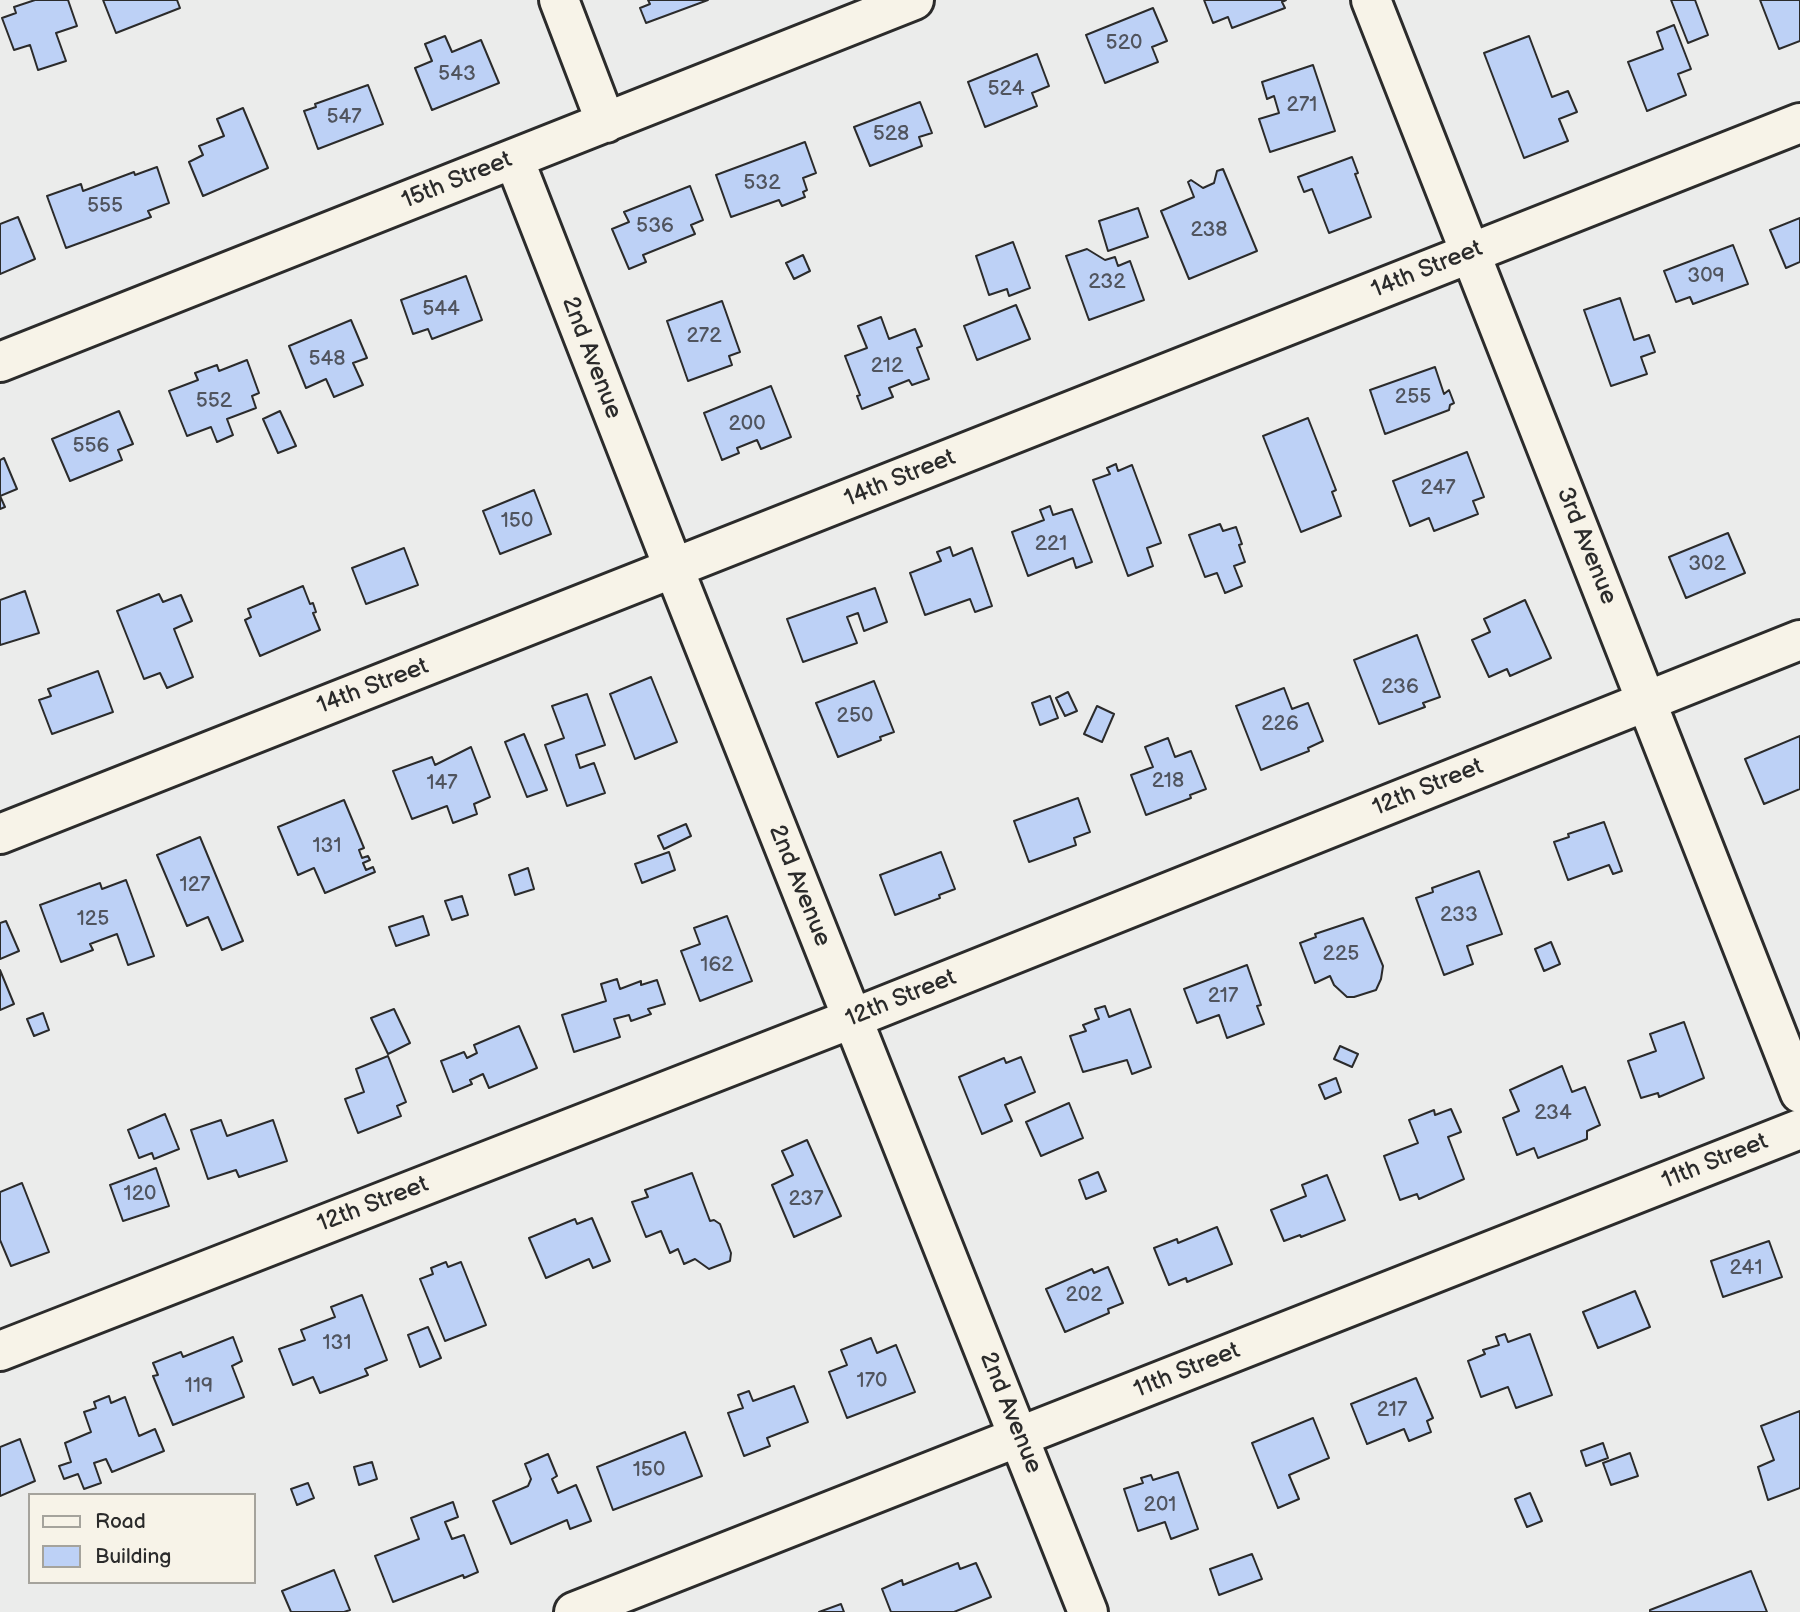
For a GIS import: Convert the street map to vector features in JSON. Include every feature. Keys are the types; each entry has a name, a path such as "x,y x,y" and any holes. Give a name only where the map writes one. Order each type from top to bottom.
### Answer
{"street":[{"path":"559,0 606,122"},
{"name":"15th Street","path":"0,362 914,0"},
{"name":"3rd Avenue","path":"1371,0 1800,1093"},
{"name":"14th Street","path":"0,834 1800,123"},
{"name":"2nd Avenue","path":"514,159 1088,1612"},
{"name":"12th Street","path":"0,1351 852,1019 1800,640"},
{"name":"11th Street","path":"574,1612 1800,1129"}],"building":[{"path":"35,0 68,0 77,26 56,33 66,61 38,70 30,45 14,50 2,18 16,13 14,7"},
{"path":"103,0 177,0 180,8 116,33"},
{"path":"648,0 708,0 646,23 640,8 650,4"},
{"path":"1204,0 1286,0 1282,2 1285,8 1232,28 1228,17 1213,23"},
{"path":"1671,0 1695,0 1708,35 1688,43"},
{"path":"1760,0 1800,0 1800,41 1779,49"},
{"path":"1153,8 1167,41 1152,47 1158,62 1105,83 1086,35"},
{"path":"1674,25 1691,69 1678,74 1686,95 1647,111 1628,62 1663,49 1657,32"},
{"path":"445,36 452,52 481,40 499,83 432,110 415,68 432,61 425,44"},
{"path":"1529,36 1552,97 1568,91 1577,112 1559,119 1568,141 1524,158 1484,53"},
{"path":"1037,54 1049,86 1032,93 1037,106 985,127 968,82"},
{"path":"1313,65 1335,131 1270,152 1259,119 1279,113 1274,96 1267,99 1262,82"},
{"path":"368,85 383,124 318,149 304,111 316,107 315,104"},
{"path":"920,102 932,133 919,137 922,146 870,166 854,127"},
{"path":"243,108 268,168 203,196 189,162 203,155 199,146 224,136 217,119"},
{"path":"805,142 816,173 803,178 807,190 803,192 805,197 782,206 779,200 731,217 716,175"},
{"path":"1352,157 1358,173 1355,174 1371,217 1329,233 1312,189 1304,192 1298,177"},
{"path":"157,167 169,203 148,211 151,217 66,248 47,196 81,184 83,191 134,172 135,175"},
{"path":"1223,169 1257,251 1189,279 1161,211 1194,197 1188,182 1191,180 1203,188 1214,183 1217,171"},
{"path":"690,186 703,220 691,225 695,234 643,255 646,262 629,269 612,229 629,222 624,212"},
{"path":"1138,208 1148,237 1108,251 1099,221"},
{"path":"18,217 35,259 0,274 0,224"},
{"path":"1800,218 1800,262 1786,268 1770,230"},
{"path":"1013,242 1030,288 1009,296 1007,289 989,295 976,256"},
{"path":"1733,245 1748,284 1693,304 1690,297 1676,302 1664,271"},
{"path":"1087,249 1105,260 1115,257 1118,266 1130,261 1144,300 1089,320 1066,256"},
{"path":"803,255 810,271 794,279 786,263"},
{"path":"466,276 482,320 432,339 428,329 413,334 401,300"},
{"path":"1620,298 1634,340 1649,335 1655,352 1641,357 1647,374 1611,386 1584,310"},
{"path":"722,301 740,352 729,356 732,365 688,381 667,321"},
{"path":"1016,305 1030,339 977,360 964,326"},
{"path":"881,317 889,339 915,329 922,346 917,348 929,379 912,385 909,380 889,388 893,397 862,409 857,396 860,395 845,356 867,348 858,326"},
{"path":"351,320 367,358 353,363 363,385 334,397 326,379 306,388 289,346"},
{"path":"247,360 259,393 252,396 256,408 227,419 233,435 217,442 211,427 187,436 169,391 198,380 195,373 217,365 219,371"},
{"path":"1435,367 1444,394 1449,390 1454,403 1449,410 1385,434 1370,390"},
{"path":"771,386 791,437 761,449 757,440 737,448 739,453 722,460 704,413"},
{"path":"119,411 133,444 118,450 122,460 70,481 52,439"},
{"path":"280,411 296,446 278,453 263,419"},
{"path":"1308,418 1336,490 1332,492 1341,516 1301,532 1263,436"},
{"path":"1467,452 1484,497 1473,501 1478,514 1434,531 1429,518 1410,526 1393,481"},
{"path":"4,458 17,489 0,496 0,460"},
{"path":"1116,464 1118,471 1132,465 1161,543 1147,548 1153,566 1128,576 1093,480 1110,474 1107,468"},
{"path":"534,490 551,534 500,554 483,511"},
{"path":"0,496 5,507 0,509"},
{"path":"1050,506 1053,515 1072,509 1092,562 1076,568 1073,558 1028,576 1012,532 1044,520 1040,510"},
{"path":"1220,524 1223,531 1236,527 1245,562 1234,566 1242,586 1225,593 1217,573 1205,577 1189,535"},
{"path":"1728,533 1745,573 1686,598 1669,557"},
{"path":"950,547 953,556 972,548 992,606 975,612 970,599 925,615 910,573 941,561 937,552"},
{"path":"404,548 418,585 366,604 352,568"},
{"path":"303,586 310,604 313,603 316,612 313,613 320,630 260,656 245,620 251,617 248,609"},
{"path":"875,588 887,622 864,631 858,613 847,617 857,643 803,662 787,619"},
{"path":"25,591 39,633 0,645 0,600"},
{"path":"159,594 163,602 181,595 192,621 174,629 193,677 167,688 160,673 144,679 117,611"},
{"path":"1525,600 1551,658 1510,676 1507,669 1489,677 1472,640 1490,632 1484,619"},
{"path":"1417,635 1440,697 1423,703 1425,707 1379,724 1354,660"},
{"path":"98,671 113,712 52,734 39,700 51,696 48,689"},
{"path":"651,677 677,742 635,759 610,694"},
{"path":"874,681 894,732 838,757 816,703"},
{"path":"1284,688 1292,709 1308,703 1323,741 1308,748 1309,751 1261,770 1236,706"},
{"path":"1068,692 1077,711 1065,716 1056,698"},
{"path":"587,694 605,745 576,755 580,768 594,763 605,793 567,806 545,745 564,738 552,706"},
{"path":"1050,696 1058,718 1040,725 1032,703"},
{"path":"1097,706 1114,714 1102,742 1084,734"},
{"path":"524,734 547,790 527,797 505,742"},
{"path":"1800,736 1800,789 1764,804 1745,759"},
{"path":"1168,738 1175,757 1191,751 1206,789 1190,795 1191,798 1146,815 1131,775 1153,767 1145,747"},
{"path":"471,747 490,797 474,804 477,814 453,823 447,806 412,819 393,771 432,757 435,765"},
{"path":"1078,798 1090,832 1074,838 1076,845 1029,862 1014,821"},
{"path":"344,800 364,848 359,850 362,858 368,856 370,860 363,863 366,870 373,867 375,872 325,893 314,868 298,875 278,827"},
{"path":"1604,822 1622,871 1613,874 1609,865 1568,880 1554,842 1569,837 1568,834"},
{"path":"686,824 691,836 664,849 658,836"},
{"path":"200,837 243,941 222,950 208,917 187,926 157,855"},
{"path":"669,852 675,870 642,883 635,864"},
{"path":"941,852 955,889 939,895 940,898 895,915 880,875"},
{"path":"528,868 534,889 515,895 509,875"},
{"path":"1479,871 1502,934 1467,946 1473,964 1444,975 1416,898 1433,892 1432,888"},
{"path":"126,880 154,956 128,965 117,934 90,944 93,950 61,962 40,905 100,883 102,889"},
{"path":"462,896 468,915 452,920 445,901"},
{"path":"423,916 429,935 396,946 389,927"},
{"path":"727,916 752,981 700,1001 681,951 700,944 694,928"},
{"path":"1363,918 1383,966 1376,990 1347,997 1334,985 1330,976 1315,983 1300,943 1316,937 1315,934"},
{"path":"6,921 19,951 0,959 0,923"},
{"path":"1551,942 1560,964 1544,971 1535,949"},
{"path":"1247,965 1261,1005 1257,1006 1264,1024 1227,1038 1219,1015 1197,1023 1184,989"},
{"path":"0,970 14,1004 0,1010"},
{"path":"617,979 620,989 641,981 641,985 657,980 665,1004 648,1009 651,1014 631,1021 629,1015 614,1019 620,1037 574,1052 562,1015 606,1001 601,984"},
{"path":"1105,1006 1109,1017 1130,1009 1151,1067 1132,1074 1127,1060 1083,1072 1070,1036 1086,1031 1083,1025 1099,1019 1095,1009"},
{"path":"394,1009 410,1043 388,1054 371,1018"},
{"path":"43,1013 49,1030 34,1036 27,1019"},
{"path":"1684,1022 1704,1078 1659,1097 1658,1093 1641,1098 1628,1061 1656,1051 1650,1034"},
{"path":"519,1026 537,1068 489,1088 483,1074 470,1080 472,1084 453,1092 441,1061 464,1052 467,1058 477,1053 474,1045"},
{"path":"1340,1046 1358,1054 1352,1067 1334,1059"},
{"path":"388,1056 406,1102 397,1106 401,1116 358,1133 345,1099 364,1092 356,1069"},
{"path":"1021,1057 1035,1092 1005,1105 1012,1121 982,1134 959,1077 1004,1058 1006,1063"},
{"path":"1562,1066 1572,1092 1585,1087 1600,1125 1587,1131 1587,1139 1538,1158 1534,1148 1517,1155 1503,1118 1519,1111 1510,1090"},
{"path":"1336,1078 1341,1092 1325,1099 1319,1085"},
{"path":"1069,1103 1083,1138 1041,1156 1026,1122"},
{"path":"1451,1109 1461,1132 1448,1137 1464,1179 1419,1199 1417,1194 1400,1200 1384,1156 1418,1143 1409,1120 1434,1110 1435,1115"},
{"path":"165,1114 179,1149 154,1159 152,1153 139,1158 128,1130"},
{"path":"221,1120 227,1136 273,1120 287,1161 239,1177 236,1170 208,1179 191,1130"},
{"path":"807,1140 841,1216 794,1237 772,1185 793,1175 782,1151"},
{"path":"156,1168 169,1206 123,1221 110,1185"},
{"path":"1098,1172 1106,1191 1086,1199 1079,1180"},
{"path":"692,1173 710,1221 714,1220 720,1224 731,1253 730,1261 709,1269 695,1259 684,1264 678,1249 670,1253 661,1231 646,1237 632,1202 648,1197 645,1190"},
{"path":"1327,1175 1345,1220 1284,1241 1271,1210 1306,1196 1302,1185"},
{"path":"22,1183 49,1252 11,1266 0,1240 0,1192"},
{"path":"592,1218 610,1261 593,1268 589,1259 546,1278 529,1238 575,1219 577,1224"},
{"path":"1217,1227 1232,1264 1187,1282 1186,1278 1169,1285 1154,1248 1177,1239 1178,1243"},
{"path":"1769,1241 1782,1277 1723,1297 1711,1261"},
{"path":"446,1262 448,1267 461,1262 486,1325 445,1341 420,1279 433,1274 431,1268"},
{"path":"1108,1267 1123,1303 1108,1309 1109,1313 1065,1332 1046,1289 1092,1269 1094,1273"},
{"path":"1635,1291 1650,1327 1598,1348 1583,1312"},
{"path":"362,1295 387,1360 365,1369 368,1375 320,1393 313,1377 293,1385 279,1349 305,1340 301,1330 335,1317 331,1307"},
{"path":"428,1327 441,1358 420,1367 408,1335"},
{"path":"1505,1334 1508,1342 1530,1334 1552,1395 1516,1408 1508,1387 1481,1397 1468,1361 1485,1354 1483,1350 1499,1345 1496,1337"},
{"path":"233,1337 242,1361 232,1366 244,1397 173,1425 153,1376 158,1375 153,1363 181,1352 183,1357"},
{"path":"871,1338 877,1353 896,1345 915,1392 847,1418 829,1372 847,1365 841,1350"},
{"path":"1416,1378 1433,1418 1427,1421 1431,1432 1409,1441 1404,1429 1367,1444 1351,1404"},
{"path":"794,1386 808,1422 767,1438 770,1446 744,1456 728,1413 743,1408 738,1395 749,1391 753,1401"},
{"path":"109,1396 111,1403 125,1397 139,1436 155,1429 164,1451 112,1472 106,1459 94,1463 101,1483 84,1489 78,1474 64,1479 59,1466 71,1462 65,1443 91,1432 84,1412 96,1408 94,1402"},
{"path":"1800,1411 1800,1488 1768,1500 1758,1467 1774,1460 1761,1426"},
{"path":"1313,1418 1329,1458 1289,1475 1299,1499 1278,1508 1252,1443"},
{"path":"685,1432 702,1476 613,1510 597,1467"},
{"path":"20,1439 35,1481 0,1496 0,1447"},
{"path":"1603,1443 1608,1458 1586,1466 1581,1451"},
{"path":"1630,1453 1638,1476 1611,1485 1603,1463"},
{"path":"548,1454 557,1476 552,1479 558,1493 576,1485 591,1521 570,1529 567,1520 511,1544 493,1501 528,1486 531,1479 525,1464"},
{"path":"372,1462 377,1479 359,1485 354,1467"},
{"path":"1178,1472 1198,1529 1171,1539 1165,1522 1138,1531 1124,1489 1143,1483 1141,1478 1151,1475 1153,1480"},
{"path":"308,1483 314,1498 297,1505 291,1489"},
{"path":"1530,1493 1542,1521 1527,1527 1515,1499"},
{"path":"453,1502 458,1517 445,1522 452,1539 464,1535 478,1572 464,1578 463,1575 393,1602 375,1556 419,1539 411,1518"},
{"path":"1252,1554 1262,1579 1219,1595 1210,1569"},
{"path":"958,1563 960,1569 976,1563 991,1597 954,1612 891,1612 882,1589 902,1580 903,1585"},
{"path":"334,1570 350,1610 291,1612 282,1591"},
{"path":"1751,1571 1767,1612 1650,1612 1650,1610"},
{"path":"841,1604 844,1612 819,1612"}]}
